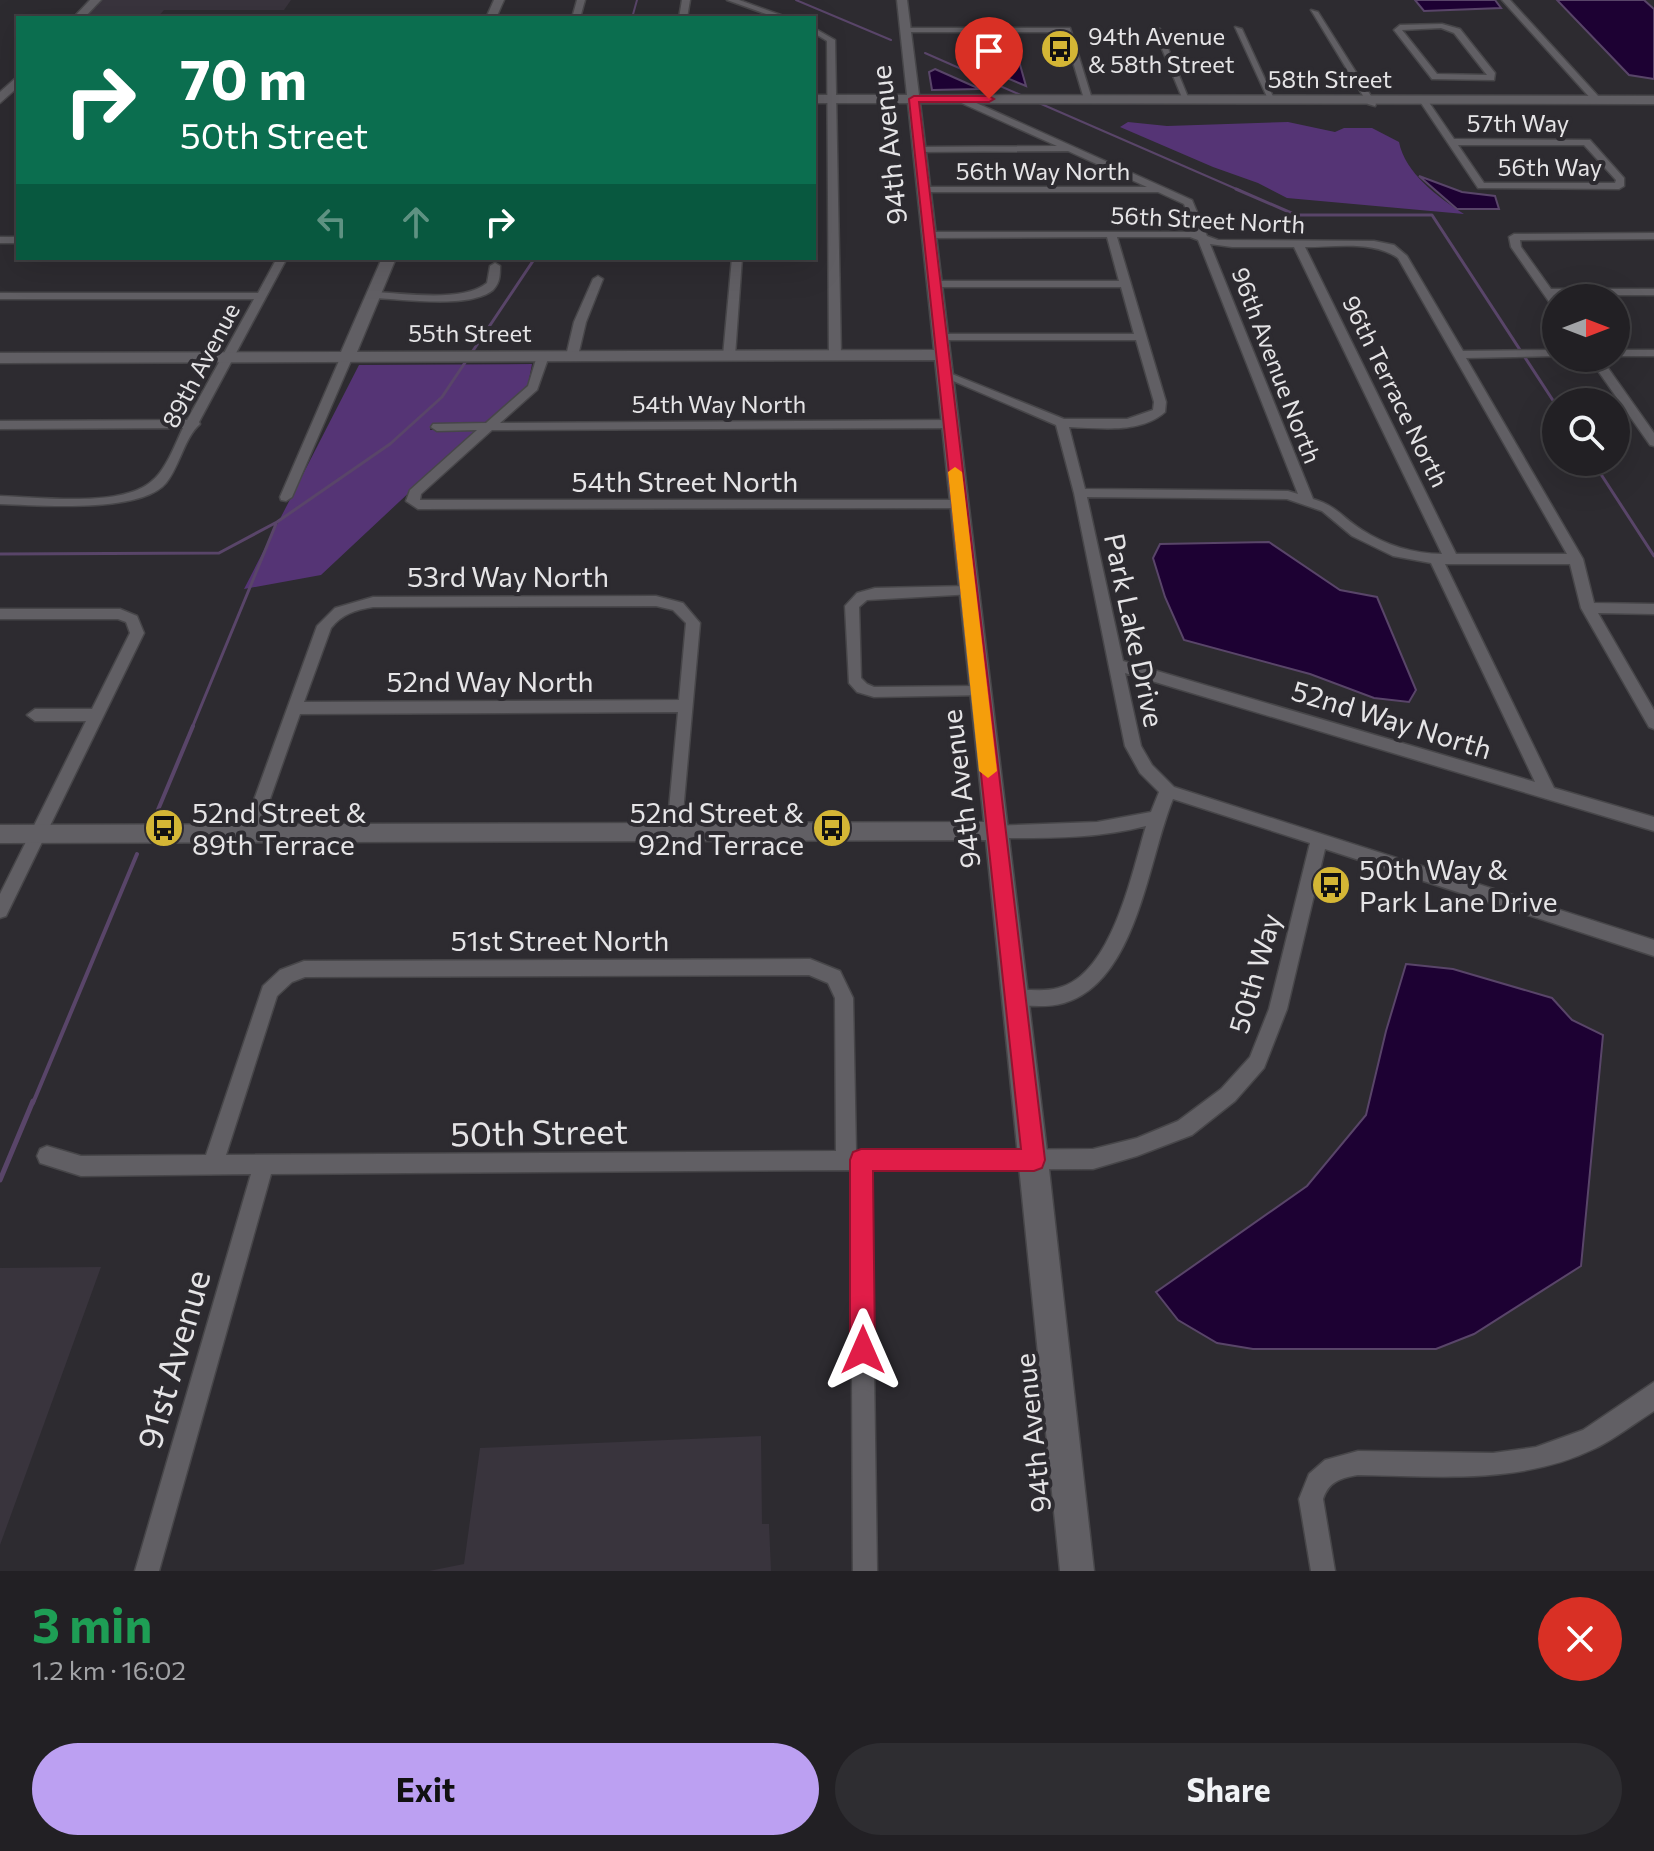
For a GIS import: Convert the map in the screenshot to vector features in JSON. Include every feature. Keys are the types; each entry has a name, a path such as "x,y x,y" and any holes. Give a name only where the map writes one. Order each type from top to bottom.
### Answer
{"street":[{"path":"80,16 96,0"},
{"path":"731,0 756,13"},
{"name":"94th Avenue","path":"902,0 1034,1160 1077,1571"},
{"path":"1506,0 1596,99"},
{"path":"1314,12 1371,102"},
{"path":"1400,27 1450,27 1457,31 1491,73 1491,78 1468,78 1435,77 1398,30 1400,27"},
{"path":"1156,29 1187,100"},
{"path":"1238,29 1272,99"},
{"path":"906,30 1067,30 1088,99"},
{"path":"816,31 831,40 835,356"},
{"path":"1468,78 1483,100"},
{"path":"0,100 16,82"},
{"name":"58th Street","path":"816,99 1654,100"},
{"path":"960,99 1163,190"},
{"path":"1423,100 1450,142"},
{"name":"57th Way","path":"1450,142 1587,142 1621,180 1619,186"},
{"name":"56th Way","path":"1450,142 1481,186 1619,186"},
{"path":"919,150 1071,149"},
{"name":"56th Way North","path":"924,190 1163,190"},
{"name":"96th Avenue North","path":"1163,190 1188,202 1307,500"},
{"path":"941,356 1062,423 1151,420 1159,412 1160,402 1111,234"},
{"name":"56th Street North","path":"928,235 1191,234 1205,240 1232,244 1374,244 1390,247 1402,256 1457,355"},
{"path":"1542,285 1516,247 1514,237 1654,236"},
{"name":"96th Terrace North","path":"1298,244 1548,793"},
{"name":"89th Avenue","path":"0,500 120,499 137,497 153,490 194,424 281,260"},
{"path":"286,497 388,260"},
{"path":"729,356 737,260"},
{"path":"373,295 470,295 487,289 495,279 495,266"},
{"path":"572,356 580,322 598,279"},
{"path":"934,284 1125,284"},
{"path":"1630,292 1654,292"},
{"path":"0,296 262,296"},
{"path":"941,356 1141,337"},
{"path":"1542,353 1457,355 1576,559 1588,608 1654,723"},
{"path":"1630,353 1654,353"},
{"path":"488,426 533,387 543,356"},
{"name":"55th Street","path":"0,358 941,356"},
{"path":"1606,372 1647,424 1654,442"},
{"name":"Park Lake Drive","path":"1062,423 1080,493 1133,746 1146,769 1168,791"},
{"path":"0,425 194,424"},
{"name":"54th Way North","path":"437,427 949,424"},
{"name":"54th Street North","path":"488,426 415,493 413,501 418,505 959,504"},
{"path":"1080,493 1269,493 1307,500 1327,508 1357,533 1398,553 1444,559 1576,559"},
{"path":"968,591 862,596 852,606 854,679 862,688 874,692 979,691"},
{"name":"53rd Way North","path":"294,708 324,626 332,615 350,605 373,602 672,602 686,609 693,623 685,706"},
{"path":"1588,608 1654,609"},
{"path":"0,614 120,614 132,619 137,633 0,911"},
{"name":"52nd Way North","path":"1114,664 1654,824"},
{"path":"675,830 685,706"},
{"name":"52nd Way North","path":"294,708 685,706"},
{"path":"250,833 294,708"},
{"path":"35,715 98,715"},
{"path":"1015,998 1065,995 1094,979 1114,950 1168,791 1654,948"},
{"path":"0,834 1078,831 1125,827 1157,817"},
{"name":"50th Way","path":"1034,1160 1093,1159 1137,1147 1185,1128 1228,1095 1257,1062 1278,1009 1319,840"},
{"name":"51st Street North","path":"213,1166 269,992 286,976 304,969 810,967 834,977 844,998 853,1160"},
{"name":"50th Street","path":"47,1156 81,1166 1034,1160"},
{"path":"853,1160 865,1571"},
{"name":"91st Avenue","path":"147,1571 263,1166"},
{"path":"1323,1571 1311,1499 1317,1482 1333,1468 1358,1463 1493,1465 1536,1459 1590,1439 1646,1403 1654,1393"}],"shaded area":[{"path":"101,0 291,0 284,10 164,10 159,16 85,16"},
{"path":"1415,0 1495,0 1501,8 1424,11"},
{"path":"1557,0 1644,0 1654,9 1654,79 1629,75"},
{"path":"967,54 1017,54 1026,86 973,64"},
{"path":"935,69 980,89 932,90 929,72"},
{"path":"1128,122 1167,126 1288,122 1335,132 1344,128 1372,128 1399,142 1415,174 1464,214 1287,198 1258,183 1120,127"},
{"path":"1419,176 1462,192 1495,196 1499,209 1457,209"},
{"path":"532,364 528,385 485,423 432,424 430,430 477,429 321,575 244,589 359,365"},
{"path":"1269,542 1340,590 1377,597 1416,690 1409,702 1374,698 1310,674 1184,640 1165,597 1153,558 1160,544"},
{"path":"1406,964 1453,969 1552,998 1572,1020 1603,1035 1581,1266 1474,1334 1436,1349 1253,1349 1217,1343 1178,1320 1156,1292 1307,1186 1366,1115"},
{"path":"101,1267 0,1545 0,1268"},
{"path":"761,1436 762,1524 769,1524 771,1571 429,1571 464,1564 480,1448"}],"waterway":[{"path":"633,16 637,0"},
{"path":"796,0 891,40"},
{"path":"925,53 1023,96"},
{"path":"1039,103 1241,191"},
{"path":"1236,189 1296,215 1432,215 1545,388"},
{"path":"0,554 219,553 277,522 390,444 442,397 534,260"},
{"path":"1602,476 1654,556"},
{"path":"192,728 276,524"},
{"path":"155,817 193,726"},
{"path":"33,1103 137,854"},
{"path":"0,1180 33,1101"}],"slow traffic":[{"path":"955,472 988,771"}],"place":[{"name":"94th Avenue & 58th Street","path":"1060,49"},
{"name":"52nd Street & 89th Terrace","path":"164,828"},
{"name":"52nd Street & 92nd Terrace","path":"832,828"},
{"name":"50th Way & Park Lane Drive","path":"1331,885"}],"route":[{"path":"863,1350 861,1160 1034,1160 991,803 914,99 989,99"}]}
